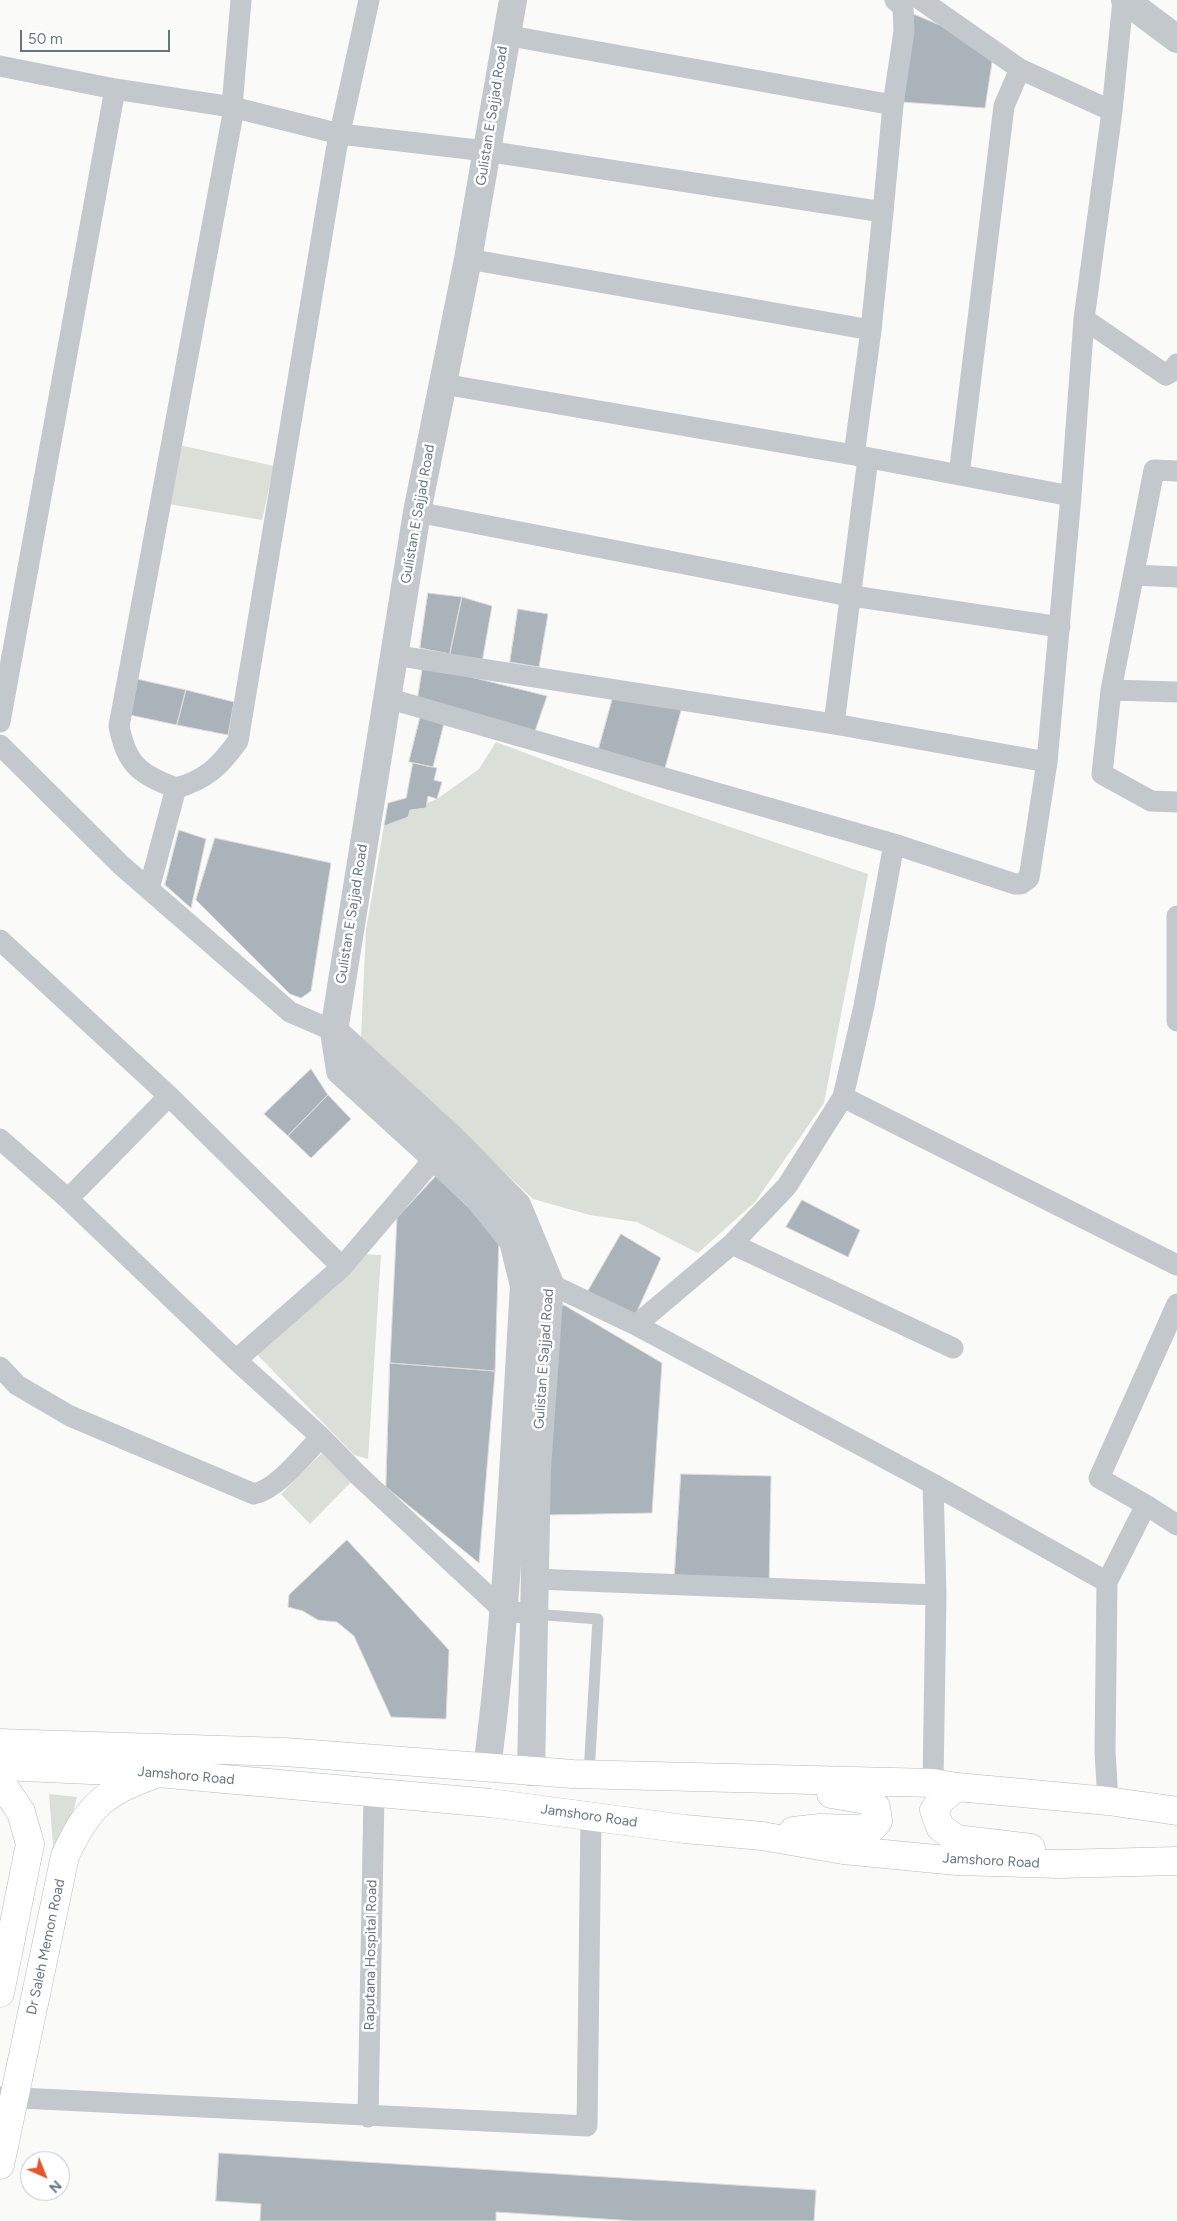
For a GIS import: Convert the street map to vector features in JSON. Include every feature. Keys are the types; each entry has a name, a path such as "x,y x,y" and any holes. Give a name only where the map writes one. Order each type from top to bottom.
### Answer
{"main road":[{"name":"Jamshoro Road","path":"0,1743 285,1752 531,1772 945,1785 1108,1801 1177,1811"},
{"name":"Jamshoro Road","path":"0,1766 158,1773 490,1803 686,1829 762,1836 843,1850 957,1861 1059,1864 1177,1861"},
{"name":"Dr Saleh Memon Road","path":"0,2165 7,2097 65,1856 76,1830 94,1807 123,1786 158,1773"},
{"path":"711,1778 850,1797 866,1800 876,1808 878,1821 873,1828 820,1828 762,1836"},
{"path":"0,1785 22,1812 30,1844 0,1993"},
{"path":"945,1785 942,1799 934,1810 940,1827 956,1839 1137,1862"}],"street":[{"path":"241,0 232,113 120,726 123,747 134,765 154,780 176,788 193,783 210,774 238,741 340,134 369,0"},
{"name":"Gulistan E Sajjad Road","path":"487,1768 498,1681 504,1611 524,1286 513,1241 476,1195 443,1148 334,1031 416,512 468,259 505,35 513,0"},
{"path":"834,724 851,596 871,330 904,19 903,7 895,0"},
{"path":"921,0 1020,69 1112,111"},
{"path":"1124,0 1177,39"},
{"path":"387,698 894,844 1015,884 1021,884 1029,878 1047,762 1071,496 1084,319 1112,111 1124,0"},
{"path":"505,35 894,105"},
{"path":"0,66 340,134 486,151 883,212"},
{"path":"959,476 1004,106 1020,69"},
{"path":"0,722 115,89"},
{"path":"468,259 871,330"},
{"path":"1084,319 1166,375 1177,364"},
{"path":"443,384 861,456 1071,496"},
{"path":"1177,471 1154,470 1112,690 1102,774 1151,801 1177,802"},
{"path":"416,512 851,596 1060,627"},
{"path":"1134,575 1177,577"},
{"path":"393,655 834,724 1047,762"},
{"path":"1112,690 1177,692"},
{"path":"0,745 121,865 290,1012 334,1031"},
{"path":"149,889 176,788"},
{"path":"636,1325 732,1244 788,1186 843,1097 864,1006 894,844"},
{"path":"1177,916 1177,1021"},
{"path":"0,940 169,1096 342,1266"},
{"path":"68,1199 169,1096"},
{"path":"843,1097 1177,1265"},
{"path":"0,1139 68,1199 236,1360 322,1437 379,1495 504,1611 534,1614"},
{"path":"236,1360 342,1266 443,1148"},
{"name":"Gulistan E Sajjad Road","path":"443,1148 517,1205 550,1284 537,1469 531,1772"},
{"path":"732,1244 953,1348"},
{"path":"550,1284 636,1325 933,1484 1107,1582"},
{"path":"1177,1304 1099,1478 1177,1525"},
{"path":"0,1367 17,1385 70,1416 254,1494 264,1492 270,1487 322,1437"},
{"path":"933,1484 945,1785"},
{"path":"1108,1801 1105,1751 1107,1582 1146,1505"},
{"path":"535,1579 936,1595"},
{"name":"Raputana Hospital Road","path":"368,2117 374,1794"},
{"path":"7,2097 368,2117 588,2126 590,1816"}],"lane":[{"path":"534,1614 598,1619 589,1774"}],"shaded area":[{"path":"179,445 274,466 262,520 169,504"},
{"path":"496,742 648,799 868,874 824,1103 755,1202 698,1253 637,1222 590,1215 533,1199 361,1037 366,930 385,820 437,799 479,769"},
{"path":"362,1254 381,1255 368,1459 354,1455 253,1350"},
{"path":"328,1447 353,1480 310,1524 281,1494"},
{"path":"49,1794 77,1797 46,1920 42,1918 53,1845"}],"building":[{"path":"911,13 961,34 993,56 985,108 902,102"},
{"path":"428,593 462,597 450,654 420,648"},
{"path":"462,597 492,606 482,662 450,654"},
{"path":"518,609 548,614 539,667 510,662"},
{"path":"423,665 547,696 533,737 417,703"},
{"path":"137,679 186,690 177,725 130,715"},
{"path":"186,690 234,702 228,735 177,725"},
{"path":"613,697 682,707 663,775 597,755"},
{"path":"421,714 445,719 433,767 409,762"},
{"path":"413,763 437,768 434,780 442,782 437,799 428,796 426,808 410,810 408,817 384,826 388,803 406,798"},
{"path":"179,830 206,839 191,908 165,885"},
{"path":"215,838 331,863 311,991 301,998 290,994 196,900"},
{"path":"311,1069 328,1095 288,1136 264,1114"},
{"path":"328,1095 351,1119 311,1158 288,1136"},
{"path":"436,1176 499,1237 495,1371 390,1363 397,1218"},
{"path":"802,1200 860,1230 848,1257 786,1227"},
{"path":"621,1234 661,1258 634,1318 588,1291"},
{"path":"564,1305 662,1363 652,1513 544,1515 547,1312"},
{"path":"390,1363 495,1371 479,1563 386,1487"},
{"path":"681,1474 771,1476 769,1588 674,1585"},
{"path":"347,1540 449,1650 446,1719 391,1717 354,1636 337,1622 318,1620 303,1611 288,1607 289,1595"},
{"path":"219,2153 816,2190 814,2221 636,2221 496,2212 496,2221 260,2221 261,2204 216,2201"}]}
